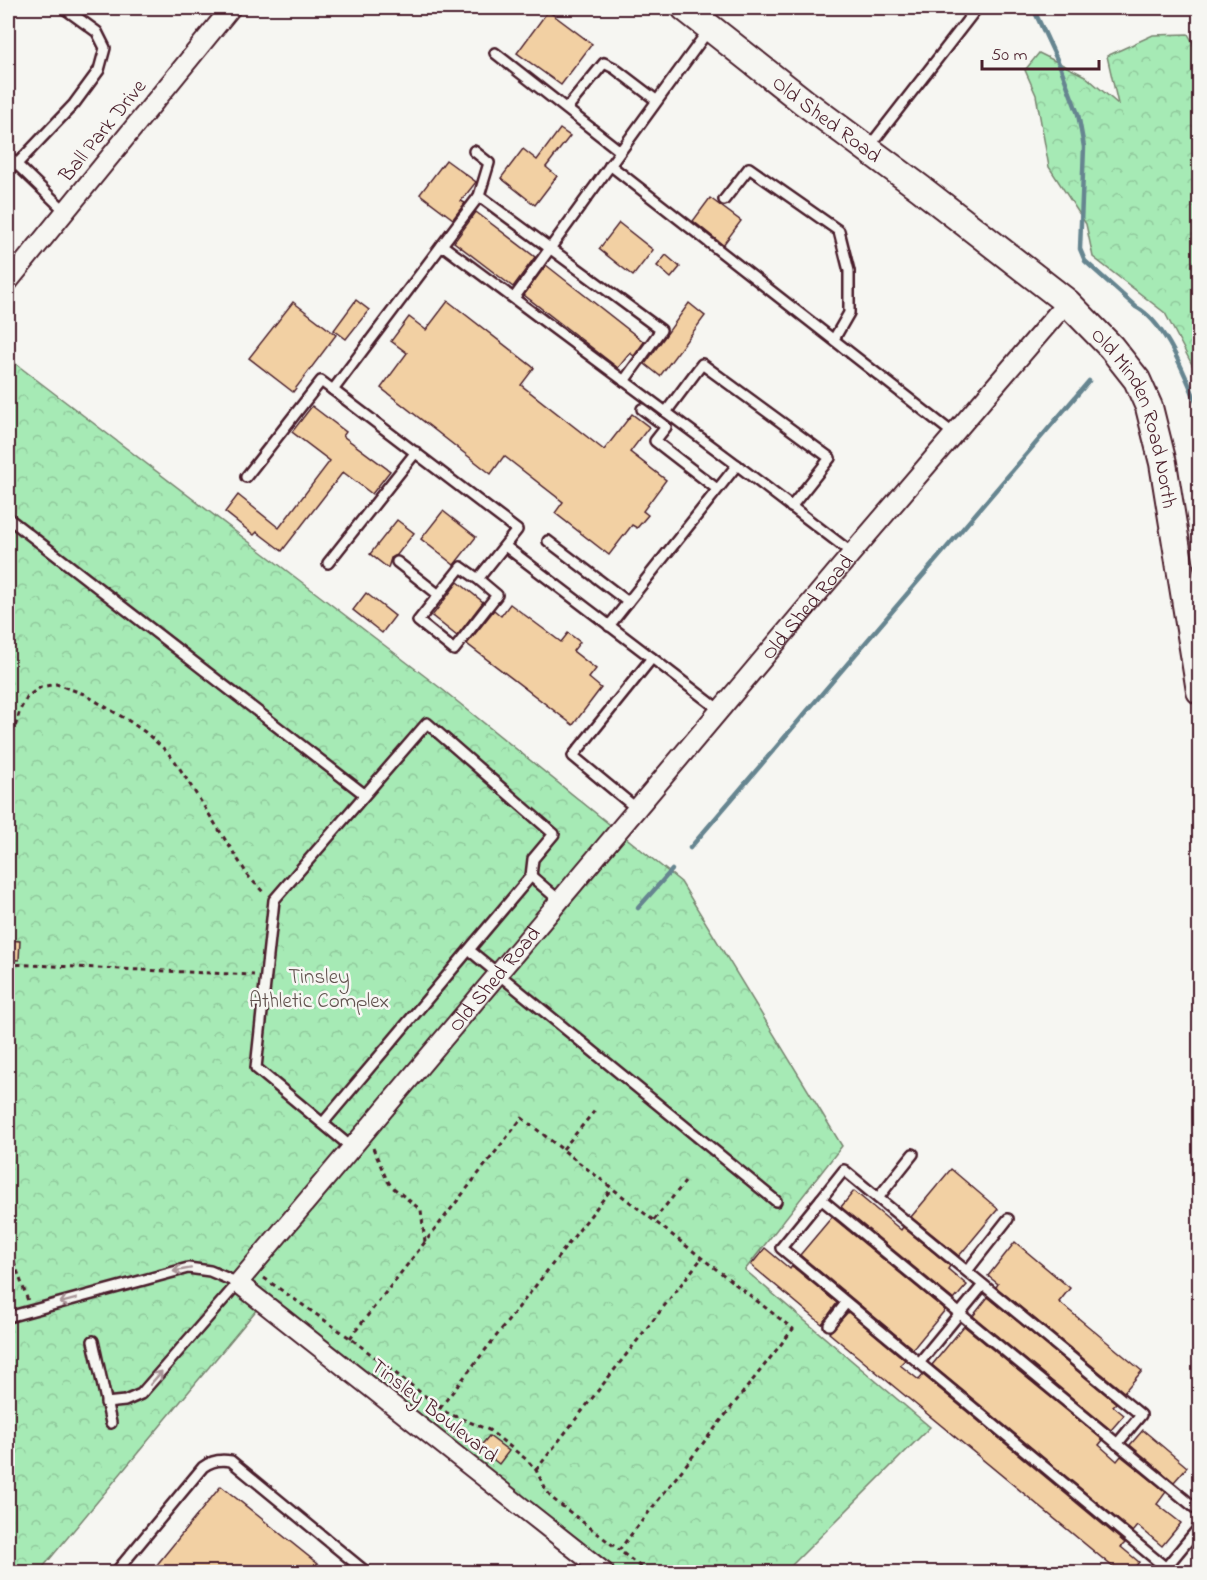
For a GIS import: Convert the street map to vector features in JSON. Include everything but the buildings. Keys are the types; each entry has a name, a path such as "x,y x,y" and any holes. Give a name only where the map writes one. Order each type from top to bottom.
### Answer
{"street":[{"name":"Ball Park Drive","path":"8,282 231,8"},
{"name":"Old Shed Road","path":"238,1283 497,973 1066,302 685,8"},
{"name":"Old Minden Road North","path":"1066,302 1111,347 1137,380 1149,407 1163,463 1200,691"},
{"name":"Tinsley Boulevard","path":"238,1283 604,1572"}],"lane":[{"path":"16,165 74,104 99,70 105,48 97,32 64,8"},
{"path":"867,149 978,8"},
{"path":"514,298 710,27"},
{"path":"495,53 620,151"},
{"path":"567,108 604,63 656,100"},
{"path":"333,390 479,196 489,163 474,151"},
{"path":"8,156 65,211"},
{"path":"610,165 954,434"},
{"path":"724,200 748,168 839,231 849,271 849,313 834,339"},
{"path":"479,196 661,330 624,381"},
{"path":"441,245 737,465 852,554"},
{"path":"666,412 702,364 830,458 791,507"},
{"path":"246,477 321,381 517,530 478,579"},
{"path":"642,409 666,427 655,441 717,489"},
{"path":"328,563 416,452"},
{"path":"609,626 737,465"},
{"path":"8,518 364,794"},
{"path":"548,541 628,602"},
{"path":"505,546 721,711"},
{"path":"397,562 439,595"},
{"path":"461,567 478,579 497,595 454,650 418,621 461,567"},
{"path":"637,809 573,756 652,658"},
{"path":"323,1123 531,876 533,859 554,834 427,723 274,900 256,1068 323,1123 357,1140"},
{"path":"531,876 560,901"},
{"path":"469,950 776,1201"},
{"path":"878,1198 914,1154"},
{"path":"1117,1444 1141,1414 844,1170 780,1248 1164,1570 1200,1526"},
{"path":"821,1199 1200,1512"},
{"path":"967,1271 1008,1219"},
{"path":"8,1317 188,1269 210,1271 238,1283 141,1394 126,1401 106,1403"},
{"path":"919,1363 983,1285"},
{"path":"829,1325 846,1303"},
{"path":"93,1341 111,1423"},
{"path":"116,1572 203,1467 214,1461 224,1460 231,1461 366,1572"}],"path":[{"path":"8,752 20,710 27,697 41,687 56,684 84,694 110,708 145,732 175,761 254,884 274,900"},
{"path":"8,964 266,976"},
{"path":"563,1149 597,1108"},
{"path":"350,1338 522,1118 793,1329 619,1550"},
{"path":"357,1140 370,1140 391,1186 421,1210 425,1242"},
{"path":"654,1220 685,1182"},
{"path":"440,1408 612,1188"},
{"path":"8,1245 32,1311"},
{"path":"536,1470 701,1258"},
{"path":"250,1268 350,1338 447,1413 489,1430 527,1460 536,1470 553,1499 647,1572"}],"green space":[{"path":"1188,34 1200,55 1199,378 1165,313 1093,257 1086,224 1049,167 1036,95 1025,70 1039,53 1085,76 1118,104 1107,56 1153,35"},
{"name":"Tinsley Athletic Complex","path":"8,358 443,690 681,882 842,1146 745,1270 930,1427 785,1572 616,1572 268,1296 39,1572 8,1572"}],"waterway":[{"path":"1033,8 1060,66 1078,114 1084,147 1080,249 1085,261 1157,325 1182,368 1200,410"},
{"path":"690,848 1089,381"},
{"path":"638,908 672,870"}]}
